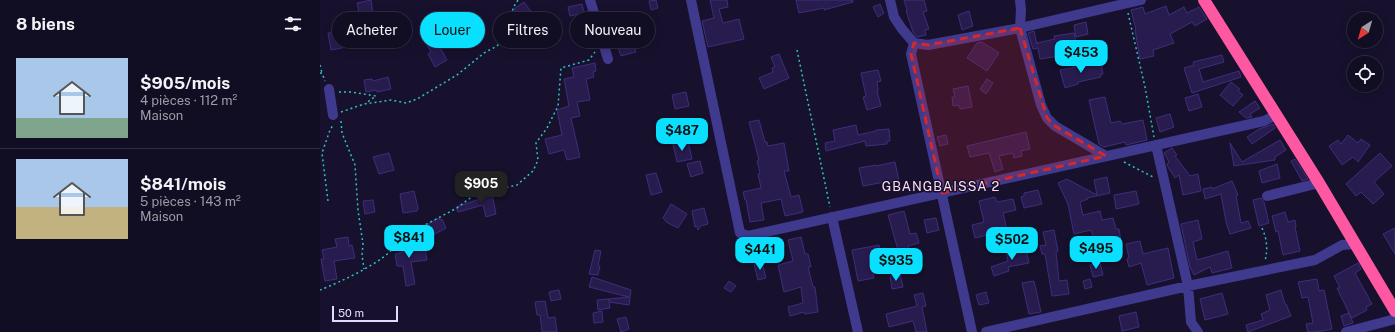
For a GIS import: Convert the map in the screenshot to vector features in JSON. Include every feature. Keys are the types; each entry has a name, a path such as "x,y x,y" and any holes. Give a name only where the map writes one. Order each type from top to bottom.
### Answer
{"highway":[{"path":"1204,0 1319,183 1395,311"}],"street":[{"path":"590,0 594,12"},
{"path":"691,0 740,233 748,236 1264,121 1276,115"},
{"path":"890,0 894,17 902,29 914,43 928,45 1020,28 1141,0"},
{"path":"1020,0 1020,28 1046,118 1055,126 1109,155"},
{"path":"914,43 911,54 972,332"},
{"path":"604,48 608,59"},
{"path":"329,89 336,117"},
{"path":"1156,145 1188,286 1191,322 1198,332"},
{"path":"1266,196 1319,183"},
{"path":"832,217 858,332"},
{"path":"986,332 1188,286 1316,260 1342,245 1355,244"},
{"path":"1346,332 1395,319"}],"path":[{"path":"364,104 391,100 406,103 417,100 458,75 484,53 497,46 509,32 514,8 518,0"},
{"path":"1126,4 1145,87 1156,145"},
{"path":"320,290 364,269 390,252 396,244 398,232 423,226 457,208 474,195 517,185 533,171 538,160 536,143 547,128 558,106 561,68 589,60 600,48"},
{"path":"797,50 832,217"},
{"path":"320,65 321,73 329,89 335,92 351,92 376,96 364,104 336,117 330,130 322,153 328,201"},
{"path":"336,117 355,165 364,269"},
{"path":"1109,155 1156,178"},
{"path":"1262,228 1267,242 1267,251 1262,271"}],"highlighted area":[{"path":"1020,28 1047,118 1055,126 1106,156 942,193 911,54 914,43 928,45"}],"building":[{"path":"371,0 373,12 359,12 357,3"},
{"path":"656,0 658,8 651,10 649,1"},
{"path":"710,0 727,0 728,7 719,9 723,23 739,19 744,39 708,47 702,21 714,18"},
{"path":"796,0 853,0 853,2 824,10 824,8 799,13"},
{"path":"904,0 924,0 927,11 923,12 929,29 925,30 926,35 917,37 913,32"},
{"path":"524,2 531,12 516,12 514,9"},
{"path":"582,4 584,12 570,12 570,16 568,7"},
{"path":"880,4 884,13 878,17 873,7"},
{"path":"1166,6 1169,15 1184,7 1187,13 1199,7 1207,19 1195,26 1192,22 1170,34 1174,43 1153,50 1154,56 1140,59 1136,30 1131,10 1143,7 1145,14"},
{"path":"969,11 973,26 962,30 958,15"},
{"path":"1086,22 1088,34 1076,37 1074,25"},
{"path":"1034,31 1037,44 1055,39 1054,36 1074,33 1078,53 1040,59 1038,48 1033,49 1028,33"},
{"path":"328,33 332,33 332,48 342,48 331,50"},
{"path":"982,42 999,53 987,71 967,58 977,43"},
{"path":"429,48 440,48 447,60 435,67 428,54 431,52"},
{"path":"618,48 635,48 636,52 621,56"},
{"path":"779,54 789,78 764,89 759,78 773,72 772,68 775,67 771,57"},
{"path":"1222,55 1224,62 1199,69 1203,82 1239,71 1241,77 1192,93 1184,68 1194,65 1193,62"},
{"path":"1100,60 1103,74 1100,74 1101,77 1078,82 1078,84 1065,88 1060,70 1091,64 1090,62"},
{"path":"595,63 596,71 593,72 594,77 586,79 590,100 577,102 580,116 571,118 580,157 567,160 564,150 549,154 545,139 562,135 557,110 569,106 564,79 574,77 572,68"},
{"path":"878,70 881,81 877,82 877,91 881,106 867,110 863,97 866,96 861,73"},
{"path":"388,77 391,89 377,92 376,90 366,92 364,80 372,79 373,81"},
{"path":"987,79 993,83 986,94 980,89"},
{"path":"1231,82 1240,89 1238,91 1243,95 1233,106 1220,95"},
{"path":"968,86 972,107 960,109 959,105 953,106 952,97 955,97 953,89"},
{"path":"686,92 689,106 675,109 672,95"},
{"path":"1198,94 1202,107 1189,111 1185,98"},
{"path":"1105,97 1111,123 1120,121 1122,124 1143,120 1147,140 1126,145 1125,142 1104,147 1099,144 1089,100"},
{"path":"1255,101 1260,108 1250,114 1252,117 1246,118 1239,112"},
{"path":"1170,114 1174,127 1160,132 1156,118"},
{"path":"759,120 765,142 767,142 768,146 784,143 789,171 784,171 791,197 799,195 803,212 785,216 781,199 761,203 764,220 750,222 743,192 761,188 758,174 760,173 757,161 759,160 749,122"},
{"path":"1273,124 1275,128 1252,144 1247,137 1259,129"},
{"path":"856,125 858,135 876,130 889,129 890,141 887,141 887,144 866,146 865,141 826,151 825,143 835,141 833,130"},
{"path":"1026,132 1030,149 1021,151 1022,156 1014,158 1013,153 999,156 1003,169 995,172 989,153 970,157 967,146"},
{"path":"946,135 948,144 940,146 937,137"},
{"path":"1348,135 1358,143 1361,139 1370,145 1358,162 1353,157 1342,165 1329,146 1338,140 1341,144"},
{"path":"1280,140 1286,150 1275,157 1275,160 1234,166 1230,143 1242,162"},
{"path":"688,141 692,159 677,162 673,144"},
{"path":"1172,148 1177,155 1175,156 1190,176 1198,174 1201,191 1183,195 1179,175 1175,178 1168,167 1167,164 1169,162 1164,153"},
{"path":"389,153 394,170 379,174 373,157"},
{"path":"1380,153 1392,166 1374,182 1384,194 1373,204 1361,192 1356,196 1346,184"},
{"path":"1295,159 1308,179 1302,181 1291,161"},
{"path":"700,161 703,173 691,177 687,164"},
{"path":"895,162 899,181 863,186 859,168"},
{"path":"1277,164 1280,178 1262,183 1259,171"},
{"path":"656,173 662,192 651,195 646,175"},
{"path":"1107,177 1110,193 1087,198 1088,199 1080,202 1083,215 1100,211 1102,220 1113,218 1116,229 1119,229 1121,241 1096,246 1091,230 1074,234 1068,204 1058,183 1067,179 1097,195 1094,180"},
{"path":"1232,181 1238,195 1236,196 1241,223 1248,221 1251,228 1230,234 1226,222 1221,194 1205,199 1203,189 1212,187 1212,189"},
{"path":"1038,190 1042,204 1024,208 1021,197 1024,196 1024,193"},
{"path":"414,191 418,208 417,211 403,213 400,194"},
{"path":"1136,191 1139,204 1116,209 1114,195"},
{"path":"492,193 496,214 486,217 483,205 458,212 456,207 483,198 482,195"},
{"path":"995,197 997,202 1013,199 1016,210 1003,213 1007,230 975,238 972,225 984,222 979,201"},
{"path":"1261,198 1264,202 1269,223 1259,226 1253,200"},
{"path":"373,200 375,212 365,214 363,201"},
{"path":"671,204 687,214 678,228 666,222 663,218"},
{"path":"704,208 708,224 701,226 698,230 697,226 695,227 692,211"},
{"path":"904,211 910,234 916,233 919,243 908,246 911,255 900,257 888,215"},
{"path":"1285,212 1288,222 1295,220 1300,251 1283,255 1278,231 1276,232 1272,216"},
{"path":"439,218 440,220 442,219 446,228 433,235 428,224"},
{"path":"936,218 939,230 927,233 924,220"},
{"path":"1198,220 1202,239 1193,242 1197,260 1228,251 1232,268 1212,273 1210,267 1194,275 1190,267 1181,224"},
{"path":"1395,228 1395,254 1383,234"},
{"path":"1054,230 1058,251 1056,252 1059,281 1067,280 1069,294 1052,296 1045,254 1042,254 1040,246 1046,245 1043,232"},
{"path":"406,233 410,251 425,249 427,260 411,262 415,284 406,286 403,266 397,266 395,254 403,252 399,234"},
{"path":"348,237 349,246 352,245 355,258 334,261 337,279 325,281 321,259 324,259 322,250 337,247 335,239"},
{"path":"801,237 805,254 808,254 811,267 808,267 813,287 815,287 818,312 805,314 804,312 790,316 788,307 803,303 801,287 784,292 778,265 793,261 788,240"},
{"path":"1140,241 1143,254 1168,248 1174,278 1147,285 1141,263 1129,267 1126,244"},
{"path":"879,245 881,252 869,255 874,278 858,281 852,250"},
{"path":"1026,248 1029,263 1008,267 1009,271 994,276 991,267 1008,261 1006,252"},
{"path":"595,250 601,251 598,275 589,274"},
{"path":"762,262 766,278 758,280 754,264"},
{"path":"1100,263 1103,275 1093,277 1090,265"},
{"path":"1358,263 1361,269 1355,273 1372,304 1366,307 1367,310 1352,318 1337,288 1340,288 1334,276"},
{"path":"900,274 903,287 892,289 890,276"},
{"path":"592,277 631,290 629,305 609,302 610,308 598,310 597,300 629,297 589,287"},
{"path":"1090,279 1092,287 1085,289 1083,281"},
{"path":"1317,279 1319,291 1324,290 1332,329 1308,332 1306,324 1313,323 1308,297 1302,298 1298,282"},
{"path":"729,281 736,286 731,292 724,288"},
{"path":"1034,281 1041,312 1029,314 1022,283"},
{"path":"559,290 561,299 551,301 549,292"},
{"path":"1281,290 1285,304 1291,316 1248,332 1246,325 1263,320 1261,314 1270,310 1266,295"},
{"path":"986,292 989,303 979,305 976,295"},
{"path":"923,293 926,306 922,307 927,332 916,332 913,321 889,327 886,314 917,306 914,295"},
{"path":"1222,293 1228,314 1205,320 1200,299"},
{"path":"545,301 548,318 555,317 557,332 542,332 540,315 537,315 535,302"},
{"path":"602,311 603,322 594,323 593,313"},
{"path":"1136,312 1139,327 1122,331 1119,316"},
{"path":"1349,313 1353,323 1344,326 1341,316"},
{"path":"626,317 629,329 621,332 617,319"}],"district":[{"name":"GBANGBAISSA 2","path":"941,186"}]}
